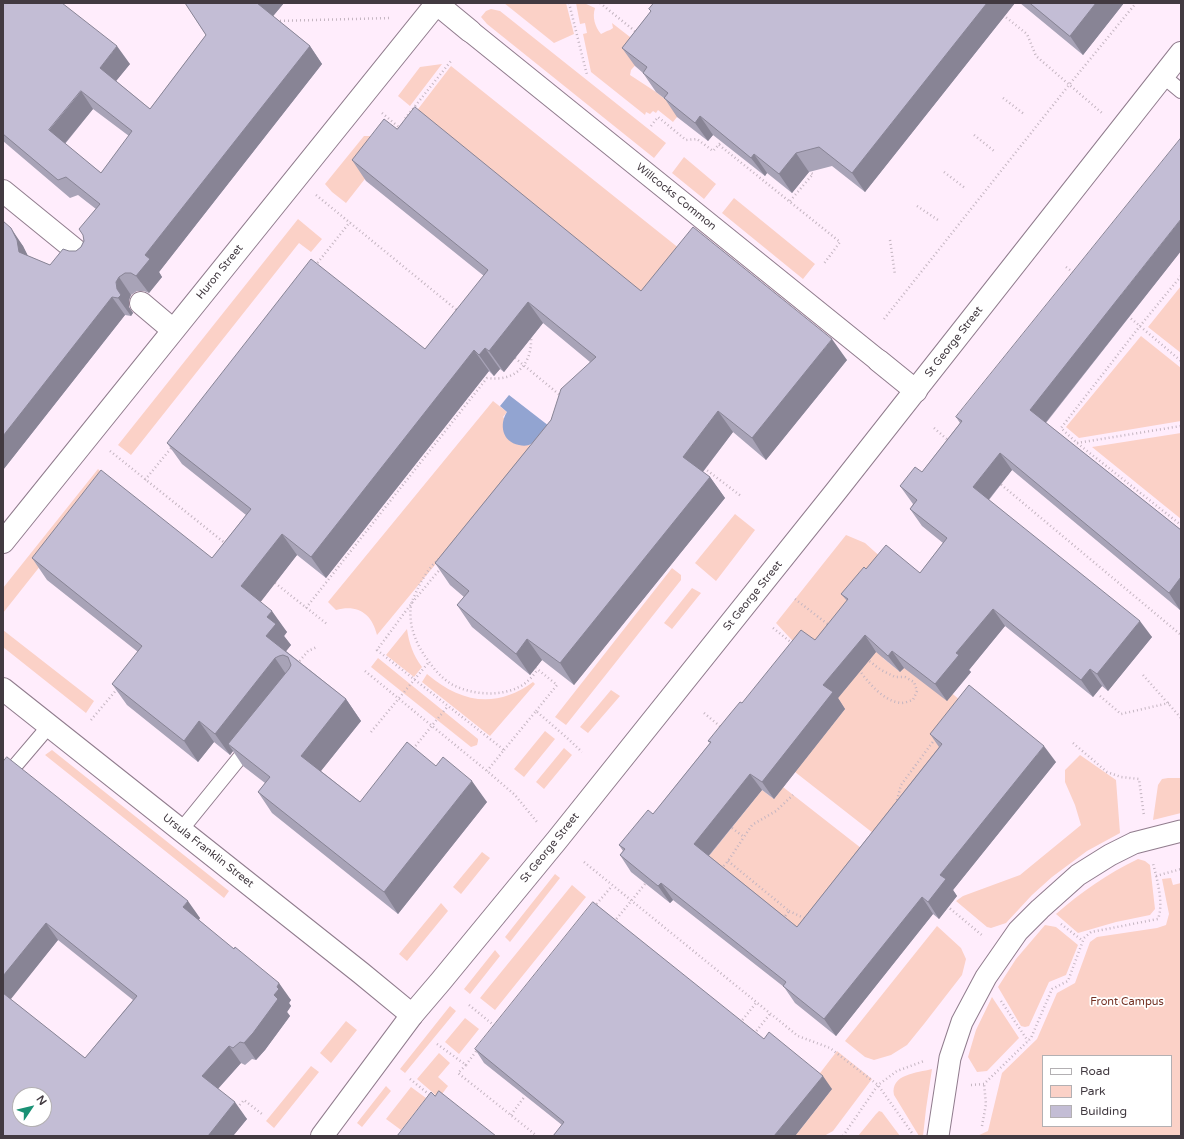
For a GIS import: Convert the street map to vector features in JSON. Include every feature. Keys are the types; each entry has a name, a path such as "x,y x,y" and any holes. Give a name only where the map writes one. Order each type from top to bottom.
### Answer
{"street":[{"name":"Willcocks Common","path":"437,3 916,391"},
{"name":"Huron Street","path":"3,542 437,3"},
{"name":"St George Street","path":"322,1136 412,1015 557,840 916,391 1181,53"},
{"path":"3,191 84,257"},
{"path":"141,303 174,330"},
{"name":"Ursula Franklin Street","path":"3,689 412,1015"},
{"path":"938,1136 950,1058 962,1022 986,977 1018,931 1040,908 1078,875 1110,855 1134,843 1181,831"}],"lane":[{"path":"1163,76 1181,91"},
{"path":"3,780 49,726"},
{"path":"181,830 259,734"}],"path":[{"path":"569,3 587,75"},
{"path":"600,3 640,36"},
{"path":"884,319 1069,85 1136,3"},
{"path":"1000,12 1026,34 1036,56 1105,115"},
{"path":"269,21 396,18"},
{"path":"409,123 404,120 451,61"},
{"path":"1003,98 1024,114"},
{"path":"382,112 403,130"},
{"path":"651,126 658,117 686,140 698,139 713,152 724,139"},
{"path":"974,135 994,151"},
{"path":"720,145 840,242 823,265"},
{"path":"790,201 813,174 809,172"},
{"path":"944,172 965,188"},
{"path":"316,195 462,315"},
{"path":"917,206 938,220"},
{"path":"310,271 350,222"},
{"path":"890,240 895,275"},
{"path":"315,265 322,270"},
{"path":"1066,267 1080,278"},
{"path":"1181,276 1061,428 1077,443 1181,525"},
{"path":"1123,312 1181,361"},
{"path":"306,608 487,378 497,379 509,377 518,372 524,366 532,348 529,330"},
{"path":"515,358 561,396"},
{"path":"471,388 476,392"},
{"path":"1077,443 1181,426"},
{"path":"934,428 952,443"},
{"path":"145,480 174,443"},
{"path":"109,451 231,548"},
{"path":"700,464 741,496"},
{"path":"994,479 1181,636"},
{"path":"441,558 435,562 421,581 411,604 411,620 414,635 420,650 438,673 452,684 468,691 487,693 502,692 522,686 531,679 537,668 557,685 487,771"},
{"path":"444,565 411,604 377,650 504,750"},
{"path":"275,583 328,624"},
{"path":"796,599 833,628"},
{"path":"773,628 797,647"},
{"path":"293,669 308,651 317,647"},
{"path":"856,664 858,670 872,686 891,701 902,703 913,700 917,691 914,682 905,677 895,677 881,670 865,657"},
{"path":"371,732 429,662"},
{"path":"365,671 515,795 537,822"},
{"path":"1143,675 1181,718"},
{"path":"91,720 119,686 124,690"},
{"path":"1100,696 1121,714 1169,703"},
{"path":"408,755 448,706"},
{"path":"1178,714 1181,710"},
{"path":"536,711 582,752"},
{"path":"704,713 725,730"},
{"path":"894,807 901,785 938,735"},
{"path":"945,1089 984,1084 1031,1038 1052,989 1068,980 1084,938 1091,932 1158,919 1161,904 1147,839 1139,779 1121,777 1107,772 1073,743"},
{"path":"719,871 728,861 752,825 776,811 792,794"},
{"path":"732,828 744,837"},
{"path":"728,861 789,911 804,918 811,915"},
{"path":"584,862 798,1036 830,1048 878,1085 914,1136"},
{"path":"1156,876 1181,869"},
{"path":"612,924 645,884"},
{"path":"592,910 612,886"},
{"path":"945,904 1003,953"},
{"path":"781,921 789,911"},
{"path":"986,977 1028,1041"},
{"path":"738,1024 756,1003"},
{"path":"469,1005 496,1027 492,1033"},
{"path":"751,1038 770,1014"},
{"path":"437,1044 466,1065"},
{"path":"479,1049 458,1073 537,1136"},
{"path":"843,1136 878,1085 897,1071 928,1059 950,1058"},
{"path":"410,1079 434,1098"},
{"path":"982,1126 986,1104 984,1084"},
{"path":"511,1115 525,1096"},
{"path":"235,1110 244,1100 262,1114"}],"green space":[{"path":"504,3 566,3 574,34 554,43"},
{"path":"576,3 584,3 595,8 595,22 601,34 613,28 612,23 648,51 631,70 630,75 656,92 681,112 673,122 658,110 656,113 653,111 650,114 646,112 645,115 591,72 583,34 587,33 585,23 580,24"},
{"path":"491,9 500,11 666,143 654,158 487,24 481,17 486,11"},
{"path":"442,64 410,106 398,96 420,67"},
{"path":"451,66 695,261 656,309 415,113"},
{"path":"364,136 378,136 390,147 346,203 332,192 325,184"},
{"path":"684,157 716,184 704,199 672,173"},
{"path":"734,198 815,264 803,279 722,213"},
{"path":"298,219 322,239 311,252 299,243 131,455 118,445"},
{"path":"1181,286 1181,353 1148,327"},
{"path":"1141,336 1181,368 1181,421 1079,438 1066,427"},
{"path":"493,401 507,412 503,417 529,445 535,444 377,635 372,621 363,612 351,608 336,610 328,602"},
{"path":"1181,433 1181,519 1092,447"},
{"path":"98,469 109,479 3,613 3,588"},
{"path":"735,514 755,530 716,581 695,563"},
{"path":"846,535 865,543 893,568 883,658 900,672 911,659 973,711 887,844 795,772 845,709 832,699 842,693 853,679 803,652 776,623"},
{"path":"672,568 681,575 681,580 566,725 555,717"},
{"path":"692,588 701,593 672,629 664,623"},
{"path":"407,629 412,649 422,667 414,677 386,655"},
{"path":"3,630 94,701 86,713 3,647"},
{"path":"378,658 478,739 477,745 471,747 371,667"},
{"path":"427,674 440,684 453,691 479,699 492,699 506,696 519,691 533,682 535,684 490,736 422,682"},
{"path":"611,690 620,696 588,733 580,727"},
{"path":"545,731 555,739 524,777 514,769"},
{"path":"564,748 572,755 544,789 536,782"},
{"path":"52,750 229,891 224,898 45,755"},
{"path":"1080,755 1116,780 1120,833 1087,851 1052,877 1032,895 1006,923 991,928 987,927 956,901 963,896 1020,875 1081,825 1075,805 1065,782 1065,770"},
{"path":"1181,778 1181,813 1153,820 1158,785 1162,779"},
{"path":"783,787 875,859 809,944 705,861 762,790 774,799"},
{"path":"482,852 490,858 461,894 453,887"},
{"path":"1138,859 1145,861 1150,865 1155,909 1150,915 1116,922 1078,933 1056,914 1095,884"},
{"path":"555,874 560,878 510,942 505,937"},
{"name":"Front Campus","path":"1171,878 1173,885 1181,883 1181,1136 977,1136 988,1131 1002,1073 1037,1039 1057,993 1075,983 1090,942 1097,937 1157,928 1166,925 1169,914 1162,879"},
{"path":"572,885 586,897 495,1010 480,998"},
{"path":"441,903 448,911 407,961 399,954"},
{"path":"1045,925 1056,927 1078,945 1066,975 1049,982 1029,1026 1025,1027 1021,1026 998,987 1016,959"},
{"path":"937,926 961,948 966,959 962,975 907,1045 891,1055 874,1060 865,1057 845,1041"},
{"path":"495,950 500,956 470,994 464,989"},
{"path":"992,997 1019,1038 987,1071 977,1072 968,1057 976,1030"},
{"path":"450,1006 456,1011 405,1073 400,1069"},
{"path":"465,1018 479,1029 459,1054 445,1042"},
{"path":"346,1021 357,1030 331,1063 320,1053"},
{"path":"837,1051 872,1079 833,1131 824,1136 795,1136 832,1089 817,1077"},
{"path":"439,1053 450,1063 438,1077 448,1086 439,1098 417,1079"},
{"path":"311,1066 319,1072 274,1128 266,1121"},
{"path":"932,1069 923,1136 919,1136 894,1095 894,1088 900,1079 912,1073"},
{"path":"386,1086 391,1091 362,1127 357,1123"},
{"path":"411,1087 426,1098 401,1130 386,1119"},
{"path":"879,1111 882,1112 900,1136 858,1136 876,1114"}],"water":[{"path":"509,395 549,426 530,445 522,446 513,443 504,432 503,422 507,412 500,406"}],"building":[{"path":"3,3 62,3 117,46 100,68 150,109 206,35 185,3 257,3 310,46 145,255 150,259 136,276 131,273 125,273 119,277 116,282 117,289 121,295 118,298 112,297 3,436 3,221 11,228 17,240 19,252 50,265 63,249 76,251 81,247 84,241 83,235 79,229 100,204 66,177 58,180 3,134","holes":["81,91 132,131 101,173 49,130"]},
{"path":"654,3 987,3 852,173 819,147 796,153 779,174 754,154 751,158 700,116 695,123 664,98 668,93 643,73 647,67 622,48 651,11 649,9"},
{"path":"1030,3 1096,3 1070,36"},
{"path":"415,107 641,291 693,227 832,339 752,438 718,411 683,457 710,477 560,663 527,639 516,654 457,605 469,591 435,563 551,420 561,389 596,357 528,302 489,351 485,348 479,355 474,350 311,557 282,534 241,586 272,611 267,617 276,624 266,636 346,699 301,756 360,802 407,742 436,766 443,757 472,781 384,892 258,792 270,777 228,744 289,669 291,665 288,657 283,655 275,658 215,734 199,721 184,741 112,684 142,646 32,558 101,470 212,558 251,509 167,443 311,259 425,349 488,270 352,160 384,119 397,129"},
{"path":"1181,138 1181,219 1030,410 1181,530 1181,577 1169,593 1000,453 973,487 1140,621 1097,674 1090,669 1081,680 993,609 956,653 959,655 935,684 892,651 888,656 865,635 823,685 833,692 762,782 750,774 694,844 797,927 942,744 930,734 969,685 1044,746 940,875 946,879 928,902 922,897 824,1019 783,986 786,982 661,883 658,886 620,855 625,849 619,845 648,810 653,814 711,742 708,741 740,702 742,703 801,630 815,640 848,599 841,594 864,567 866,569 886,545 920,573 947,538 910,509 917,500 900,486 915,467 922,472 962,421 956,417"},
{"path":"7,757 188,901 183,907 234,949 235,947 279,983 277,987 279,989 274,995 278,999 253,1033 244,1043 240,1042 233,1048 229,1046 202,1076 235,1102 208,1136 3,1136 3,993 85,1058 137,996 46,923 3,976 3,762"},
{"path":"593,902 764,1039 769,1032 823,1076 774,1136 553,1136 564,1122 475,1049"},
{"path":"439,1091 496,1136 397,1136 431,1092 435,1096"}]}
